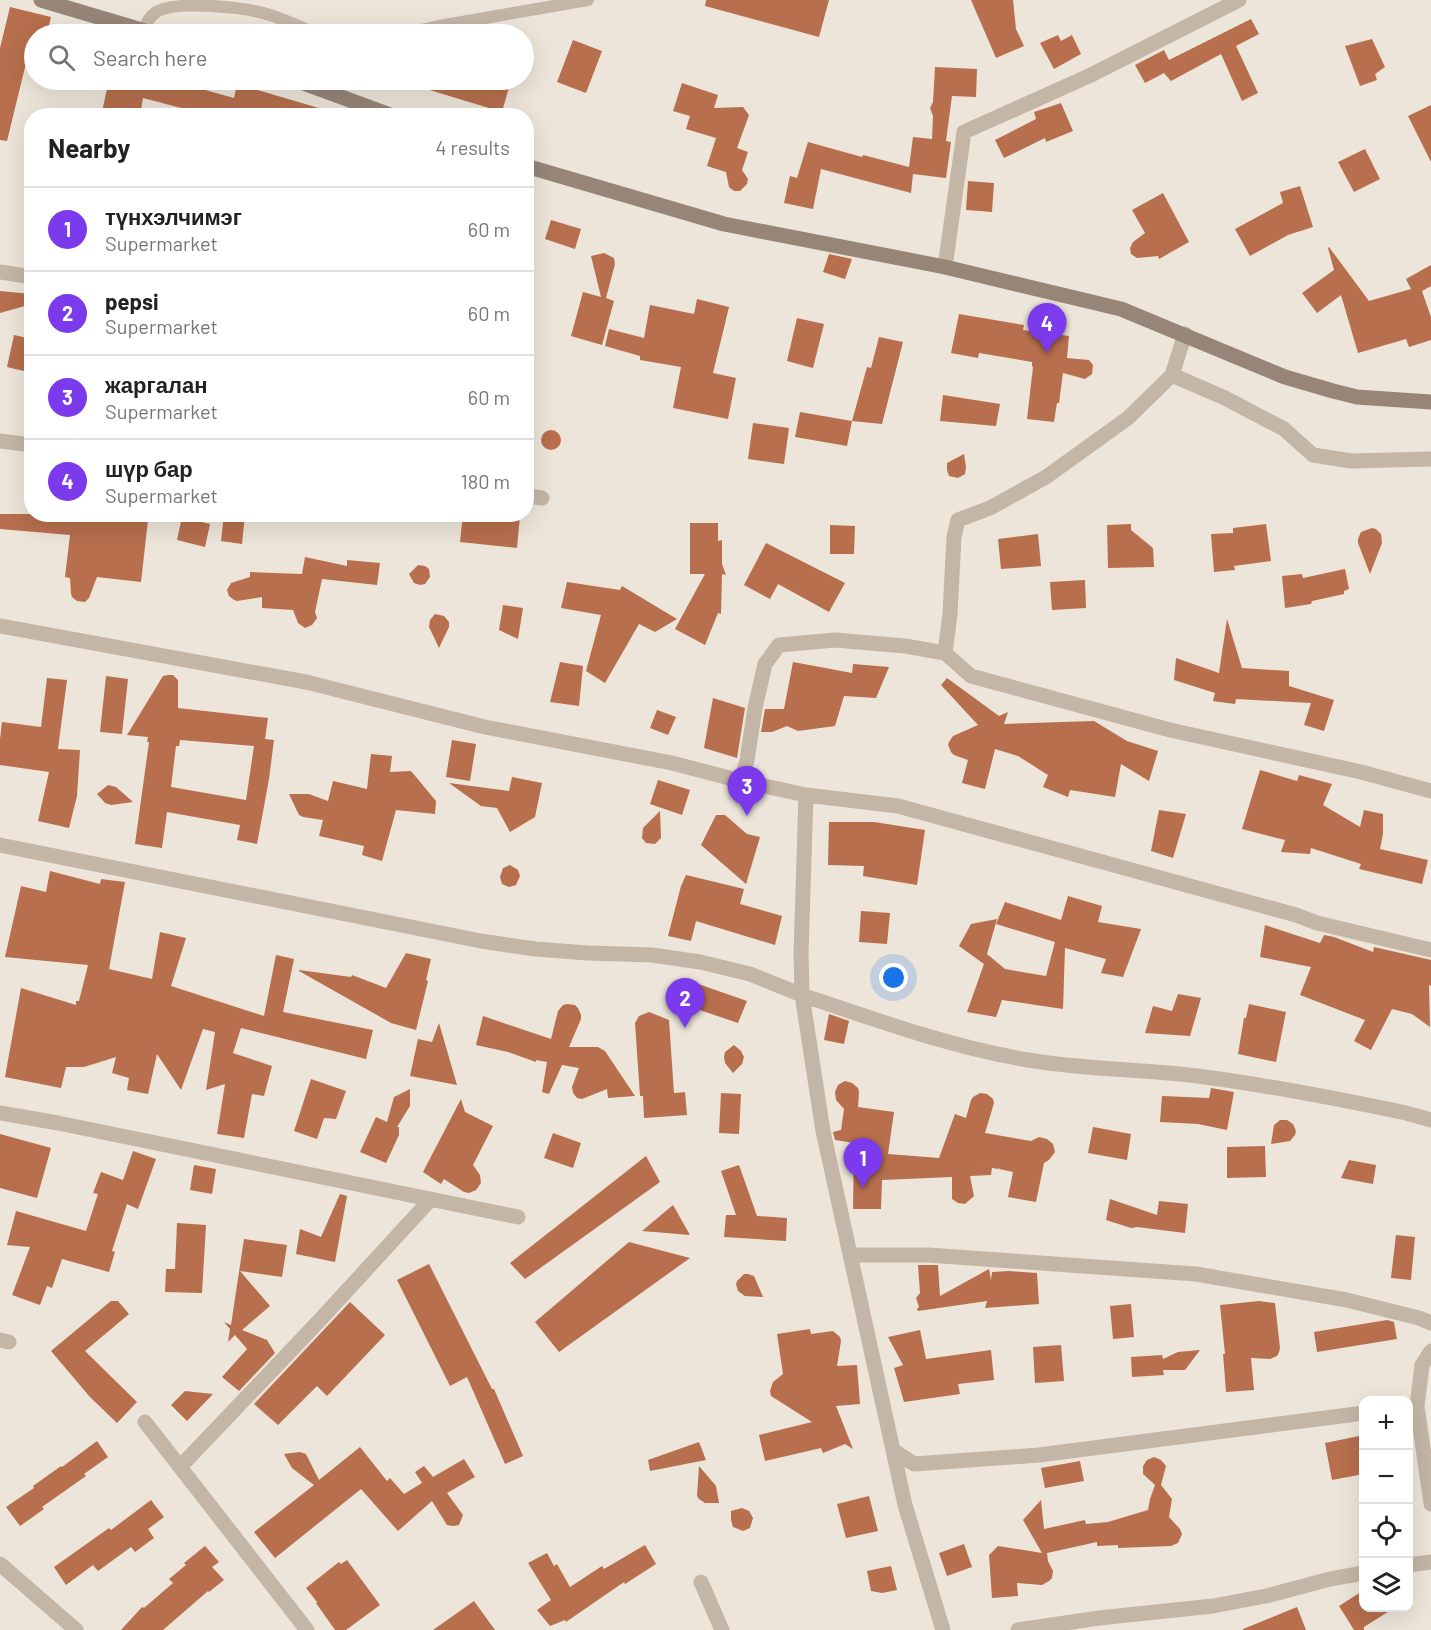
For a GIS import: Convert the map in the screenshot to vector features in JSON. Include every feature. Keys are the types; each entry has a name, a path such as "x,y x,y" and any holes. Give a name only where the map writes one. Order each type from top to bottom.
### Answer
{"main road":[{"path":"41,0 120,24"},
{"path":"343,90 378,108"},
{"path":"534,168 724,224 945,267 1121,309 1285,376 1333,391 1357,397 1431,402"}],"street":[{"path":"945,267 964,132 1091,75 1239,0"},
{"path":"0,272 24,276"},
{"path":"945,653 950,614 954,537 958,520 990,508 1046,477 1128,418 1172,375 1185,334"},
{"path":"1172,375 1225,398 1284,429 1313,455 1351,461 1431,459"},
{"path":"0,441 24,444"},
{"path":"534,497 542,498"},
{"path":"0,626 306,682 486,727 672,763 806,795 898,806 1296,915 1317,923 1431,950"},
{"path":"741,781 765,664 779,645 835,640 905,646 945,653 971,676 1160,727 1361,772 1431,791"},
{"path":"806,795 801,954 802,995 823,1131 905,1506 946,1629"},
{"path":"0,845 481,941 535,949 651,955 699,962 750,974 802,995 944,1041 986,1052 1074,1066 1249,1083 1406,1113 1431,1120"},
{"path":"0,1113 518,1217"},
{"path":"180,1467 431,1199"},
{"path":"850,1255 928,1255 1196,1274 1347,1300 1431,1323"},
{"path":"1431,1351 1422,1365 1413,1407 1431,1504"},
{"path":"893,1450 914,1464 1016,1456 1359,1414"},
{"path":"145,1422 307,1630"},
{"path":"1413,1564 1431,1562"},
{"path":"0,1564 76,1630"},
{"path":"1018,1630 1099,1618 1213,1606 1359,1574"},
{"path":"701,1582 722,1630"}],"lane":[{"path":"448,24 588,0"},
{"path":"148,24 148,19 157,10 177,5 202,4 224,5 270,15 292,24"}],"building":[{"path":"706,0 829,0 819,37 705,6"},
{"path":"971,0 1013,0 1016,29 1024,46 996,58"},
{"path":"10,7 51,17 49,24 24,24 24,71 7,141 0,140 0,48"},
{"path":"1251,19 1259,34 1236,46 1258,93 1242,101 1221,54 1171,81 1164,73 1145,83 1135,65 1164,50 1169,60"},
{"path":"1058,35 1061,41 1072,35 1081,54 1054,69 1040,43"},
{"path":"1372,39 1385,67 1375,74 1377,80 1360,86 1345,46"},
{"path":"573,40 602,51 586,93 557,82"},
{"path":"935,67 977,69 976,97 952,96 946,141 951,142 946,178 913,174 911,193 821,169 813,209 784,203 790,176 797,178 808,142 909,167 913,137 932,139 933,116 930,108 933,102"},
{"path":"682,83 718,95 714,108 743,107 749,115 737,148 748,152 742,170 748,179 747,184 740,191 734,191 729,187 726,172 707,166 716,138 686,129 690,116 673,111"},
{"path":"107,90 205,90 234,98 236,90 257,90 319,108 181,108 143,98 141,108 103,108"},
{"path":"430,90 508,90 503,108 489,108"},
{"path":"1061,103 1073,131 1046,142 1045,138 1004,158 995,140 1036,119 1034,112"},
{"path":"1431,105 1431,162 1408,116"},
{"path":"1365,149 1380,179 1354,192 1338,162"},
{"path":"968,181 994,183 992,212 966,210"},
{"path":"1300,186 1313,227 1288,235 1250,256 1235,229 1283,203 1280,192"},
{"path":"1163,193 1189,242 1159,259 1158,256 1137,258 1131,254 1130,248 1133,242 1145,233 1132,210"},
{"path":"551,220 581,229 575,249 545,239"},
{"path":"1329,247 1369,301 1411,289 1406,279 1431,265 1431,286 1422,291 1431,317 1431,340 1409,347 1406,339 1358,353 1341,295 1317,313 1302,293 1334,270"},
{"path":"604,253 614,258 615,264 606,298 614,301 602,345 571,336 583,292 601,297 591,256"},
{"path":"829,254 852,259 845,279 823,272"},
{"path":"0,291 24,293 24,306 0,313"},
{"path":"697,299 729,307 713,373 736,378 728,419 673,408 681,367 640,360 640,356 605,346 609,329 644,338 650,305 694,314"},
{"path":"959,314 1024,325 1023,330 1069,336 1067,358 1089,360 1093,365 1092,374 1085,379 1063,373 1054,422 1027,419 1032,362 979,353 978,358 951,353"},
{"path":"797,318 824,324 813,368 787,361"},
{"path":"14,335 24,337 24,371 7,367"},
{"path":"879,337 903,342 882,424 852,421 867,367 871,368"},
{"path":"943,395 1000,404 996,426 940,421"},
{"path":"800,412 852,421 847,446 795,437"},
{"path":"753,423 789,428 784,464 748,459"},
{"path":"551,430 558,433 561,440 558,447 551,450 544,447 541,440 544,433"},
{"path":"964,454 965,474 958,478 949,476 947,463"},
{"path":"0,514 24,514 24,522 148,522 141,582 97,577 89,598 85,602 77,601 71,594 70,578 65,577 70,535 0,529"},
{"path":"181,522 210,524 205,547 177,540"},
{"path":"223,522 244,522 242,544 221,541"},
{"path":"462,522 519,522 517,548 460,542"},
{"path":"690,523 718,523 718,541 722,540 722,564 726,575 722,574 721,614 718,613 705,645 675,629 705,574 690,574"},
{"path":"1131,524 1131,530 1153,548 1154,567 1108,568 1107,525"},
{"path":"1266,524 1271,561 1234,566 1235,570 1214,572 1211,534 1233,533 1233,528"},
{"path":"830,525 855,526 854,554 830,554"},
{"path":"1372,528 1381,534 1382,543 1370,574 1358,539 1361,532"},
{"path":"1038,534 1041,566 1001,569 998,539"},
{"path":"766,543 845,583 829,612 778,584 770,599 744,585"},
{"path":"305,557 347,566 347,560 380,563 377,585 322,579 315,612 317,618 312,625 305,628 298,623 293,610 262,608 262,597 237,601 229,596 227,590 231,583 250,577 250,572 302,574"},
{"path":"418,565 429,569 430,577 425,584 414,583 409,574"},
{"path":"1345,569 1349,589 1344,591 1344,594 1312,601 1311,604 1285,608 1282,576 1302,574 1303,578"},
{"path":"1085,580 1086,608 1052,610 1050,582"},
{"path":"567,582 620,590 622,586 677,619 655,632 639,624 605,683 586,671 601,615 561,608"},
{"path":"503,605 523,608 518,639 499,630"},
{"path":"435,614 444,616 449,622 439,648 429,627 430,620"},
{"path":"1227,619 1242,668 1289,671 1289,686 1334,700 1324,731 1304,725 1311,703 1236,699 1235,704 1213,701 1215,693 1174,680 1176,658 1219,673"},
{"path":"560,662 583,666 579,706 550,702"},
{"path":"793,662 852,673 853,664 889,667 876,698 844,696 835,726 798,731 787,726 772,732 761,732 765,709 784,709"},
{"path":"173,675 178,680 178,708 268,718 265,739 274,740 257,844 237,840 240,825 167,812 162,848 135,844 149,742 147,742 148,737 127,735 163,676","holes":["180,740 254,746 246,800 171,787 176,746 179,746"]},
{"path":"106,676 128,679 122,734 100,732"},
{"path":"47,678 67,680 58,749 80,750 77,796 69,828 38,821 49,772 0,765 2,722 41,727"},
{"path":"947,678 999,716 1008,712 1004,724 1094,721 1127,741 1158,751 1149,781 1121,764 1115,797 1070,790 1068,797 1043,787 1048,775 1018,756 995,749 985,789 962,783 968,760 954,755 948,745 953,736 978,725 941,685"},
{"path":"713,698 745,708 737,758 704,748"},
{"path":"657,710 676,717 668,735 650,728"},
{"path":"452,740 476,744 470,781 446,777"},
{"path":"371,754 392,756 390,772 411,771 436,801 435,814 396,810 382,861 362,855 364,846 319,836 323,820 299,815 289,794 309,794 328,801 333,781 367,789"},
{"path":"1260,770 1297,781 1299,775 1332,784 1323,805 1360,827 1364,810 1383,814 1380,849 1428,860 1422,884 1359,869 1361,864 1311,848 1310,854 1281,852 1285,840 1242,829"},
{"path":"512,777 542,783 535,817 510,832 497,808 481,806 449,783 509,791"},
{"path":"658,780 690,790 682,815 650,804"},
{"path":"108,785 116,787 133,802 111,805 105,803 97,794"},
{"path":"1159,810 1186,814 1173,858 1151,851"},
{"path":"660,811 661,838 655,844 646,843 642,838 643,828"},
{"path":"716,815 725,815 747,834 760,837 746,884 701,845"},
{"path":"829,822 874,822 925,830 917,885 863,876 864,866 828,865"},
{"path":"510,865 518,870 520,876 516,885 509,887 502,884 500,877 503,868"},
{"path":"50,871 100,884 101,879 125,882 109,969 152,979 160,932 186,938 171,986 264,1016 276,955 294,959 283,1012 373,1030 366,1059 241,1028 233,1053 272,1066 264,1096 252,1094 244,1138 217,1134 225,1084 206,1090 215,1032 203,1029 181,1090 157,1054 148,1094 127,1090 129,1078 112,1073 116,1057 84,1067 66,1067 61,1088 5,1077 21,988 76,1005 88,965 5,957 21,886 46,892"},
{"path":"686,875 744,889 740,904 782,916 775,945 696,921 691,941 668,936"},
{"path":"1068,896 1102,906 1098,922 1141,929 1123,977 1101,973 1106,959 1065,948 1063,1009 1002,1000 996,1017 967,1012 984,964 959,946 971,924 997,919 987,954 1005,969 1046,976 1055,942 996,924 1005,902 1061,920"},
{"path":"861,911 890,913 887,944 859,942"},
{"path":"1265,925 1320,943 1324,935 1373,952 1374,947 1431,960 1430,1027 1412,1014 1392,1009 1371,1050 1354,1041 1365,1020 1300,995 1311,967 1260,957"},
{"path":"406,953 431,959 416,1030 391,1023 299,971 351,977 352,975 386,988"},
{"path":"684,979 747,1001 738,1023 676,1002"},
{"path":"1178,994 1201,998 1190,1036 1145,1033 1153,1006 1172,1011"},
{"path":"567,1004 575,1005 581,1015 569,1047 598,1047 605,1051 635,1096 608,1098 607,1089 582,1099 577,1098 572,1087 579,1068 562,1065 549,1094 542,1092 547,1062 536,1060 536,1062 508,1052 476,1045 483,1016 551,1039 558,1011"},
{"path":"1249,1004 1286,1012 1276,1062 1238,1054 1244,1018 1246,1018"},
{"path":"649,1012 669,1020 674,1093 685,1092 687,1115 644,1118 643,1096 640,1096 635,1023 639,1016"},
{"path":"829,1014 849,1021 844,1044 824,1040"},
{"path":"439,1023 457,1085 410,1076 418,1039 432,1042"},
{"path":"734,1045 744,1057 742,1064 733,1073 725,1063 724,1057 725,1052"},
{"path":"311,1079 346,1091 336,1119 324,1118 317,1139 294,1131"},
{"path":"845,1081 858,1088 858,1107 894,1112 888,1154 939,1158 955,1114 966,1118 973,1097 980,1093 987,1094 994,1103 985,1133 1031,1141 1039,1137 1053,1144 1055,1152 1044,1163 1036,1202 1008,1197 1013,1172 999,1169 999,1167 998,1169 970,1164 992,1168 991,1175 970,1176 974,1196 965,1204 952,1199 952,1177 882,1180 881,1209 853,1209 854,1143 835,1140 833,1132 841,1130 844,1109 836,1100 835,1092 838,1085"},
{"path":"1211,1088 1234,1092 1227,1130 1198,1124 1160,1122 1162,1096 1209,1098"},
{"path":"410,1089 410,1106 397,1127 399,1127 399,1135 386,1163 360,1152 376,1117 387,1122 394,1097"},
{"path":"721,1093 741,1094 739,1134 719,1133"},
{"path":"461,1099 465,1112 493,1126 473,1165 480,1175 481,1183 476,1190 469,1193 444,1179 441,1184 423,1172"},
{"path":"1280,1120 1287,1120 1293,1124 1295,1135 1290,1141 1271,1144 1274,1125"},
{"path":"1093,1127 1131,1134 1127,1160 1088,1153"},
{"path":"553,1133 581,1143 573,1168 544,1158"},
{"path":"0,1134 51,1148 37,1198 0,1188"},
{"path":"1265,1146 1266,1177 1227,1178 1227,1147"},
{"path":"133,1151 156,1159 138,1209 127,1204 112,1251 115,1252 109,1272 62,1259 52,1288 47,1286 40,1305 12,1295 30,1247 7,1245 16,1211 86,1231 98,1194 93,1193 101,1172 123,1180"},
{"path":"646,1156 660,1182 525,1279 510,1263"},
{"path":"1349,1160 1376,1165 1373,1184 1341,1178"},
{"path":"194,1165 216,1169 212,1194 190,1190"},
{"path":"739,1165 757,1216 787,1218 786,1241 724,1237 726,1215 736,1215 721,1171"},
{"path":"340,1194 347,1196 335,1262 296,1254 300,1229 321,1237"},
{"path":"1110,1199 1157,1215 1159,1201 1188,1204 1185,1233 1131,1228 1106,1220"},
{"path":"673,1205 690,1235 642,1231"},
{"path":"177,1223 206,1225 202,1293 165,1292 166,1269 175,1269"},
{"path":"1396,1235 1415,1237 1411,1280 1391,1278"},
{"path":"244,1239 287,1245 282,1277 240,1271 270,1306 242,1330 267,1340 275,1353 239,1391 222,1377 247,1349 235,1335 228,1342 230,1329 224,1322 231,1325"},
{"path":"629,1242 690,1258 559,1352 535,1322"},
{"path":"429,1264 494,1389 523,1456 505,1464 467,1377 450,1386 397,1280"},
{"path":"918,1265 938,1265 940,1296 989,1269 991,1280 992,1272 1037,1273 1039,1304 985,1308 987,1301 918,1311 916,1298 920,1293"},
{"path":"744,1274 754,1276 763,1297 745,1296 738,1291 737,1281"},
{"path":"111,1301 118,1301 129,1314 85,1351 137,1402 117,1423 90,1397 51,1351"},
{"path":"1259,1301 1275,1303 1279,1352 1277,1356 1270,1359 1251,1358 1254,1390 1226,1392 1220,1305"},
{"path":"350,1302 385,1335 327,1396 317,1386 278,1425 254,1404"},
{"path":"1131,1304 1134,1337 1113,1339 1110,1306"},
{"path":"1387,1320 1394,1322 1397,1339 1317,1352 1314,1332"},
{"path":"810,1329 811,1334 833,1331 840,1337 837,1366 857,1365 860,1404 836,1406 853,1449 845,1444 823,1453 821,1448 765,1461 759,1435 812,1422 771,1396 770,1391 773,1382 783,1374 777,1334"},
{"path":"920,1330 926,1359 991,1350 994,1380 958,1384 960,1394 904,1402 894,1368 903,1365 888,1337"},
{"path":"1061,1345 1064,1381 1035,1383 1033,1347"},
{"path":"1200,1350 1185,1370 1163,1370 1164,1375 1132,1377 1131,1357 1162,1355 1163,1359 1178,1352"},
{"path":"185,1391 213,1394 187,1421 171,1405"},
{"path":"1359,1436 1359,1475 1332,1480 1325,1443"},
{"path":"97,1441 108,1457 20,1526 6,1507"},
{"path":"699,1442 706,1460 650,1471 648,1460"},
{"path":"360,1447 387,1481 390,1478 404,1494 422,1483 415,1472 424,1466 433,1477 464,1459 475,1477 447,1493 463,1515 459,1525 447,1525 432,1501 398,1531 361,1489 275,1558 254,1532 314,1485 292,1468 284,1454 300,1452 306,1454 319,1480"},
{"path":"1154,1457 1166,1466 1161,1485 1172,1499 1169,1517 1182,1534 1178,1543 1171,1546 1118,1548 1118,1545 1097,1546 1097,1542 1047,1553 1053,1571 1049,1581 1042,1585 1017,1583 1018,1596 992,1598 989,1555 998,1546 1042,1553 1023,1520 1041,1500 1044,1529 1085,1520 1086,1524 1108,1522 1148,1510 1155,1485 1143,1474 1143,1466 1147,1460"},
{"path":"1080,1461 1084,1481 1045,1488 1041,1468"},
{"path":"699,1466 716,1486 719,1503 705,1503 697,1496"},
{"path":"869,1496 878,1531 846,1538 837,1504"},
{"path":"151,1500 164,1517 148,1529 154,1538 135,1552 131,1547 98,1571 93,1565 66,1585 54,1567 109,1528 111,1530"},
{"path":"742,1508 749,1511 753,1518 750,1528 743,1531 733,1527 731,1520 731,1511"},
{"path":"964,1544 972,1567 947,1576 939,1553"},
{"path":"645,1545 656,1564 625,1584 624,1582 566,1622 565,1620 550,1626 537,1610 551,1600 528,1563 547,1553 554,1566 557,1564 570,1587 602,1566 604,1569"},
{"path":"205,1546 219,1562 212,1567 224,1580 163,1630 121,1630 142,1607 144,1608 173,1583 169,1579"},
{"path":"347,1560 380,1605 346,1630 335,1630 306,1588 339,1562 341,1564"},
{"path":"891,1566 897,1590 882,1593 871,1591 867,1571"},
{"path":"1359,1593 1359,1612 1388,1612 1364,1627 1364,1630 1354,1630 1339,1606"},
{"path":"474,1601 495,1630 433,1630"},
{"path":"1297,1607 1306,1630 1243,1630 1243,1629"}],"place":[{"name":"шүр бар","path":"1047,353"},
{"name":"жаргалан","path":"747,816"},
{"name":"pepsi","path":"685,1028"},
{"name":"түнхэлчимэг","path":"863,1188"}]}
